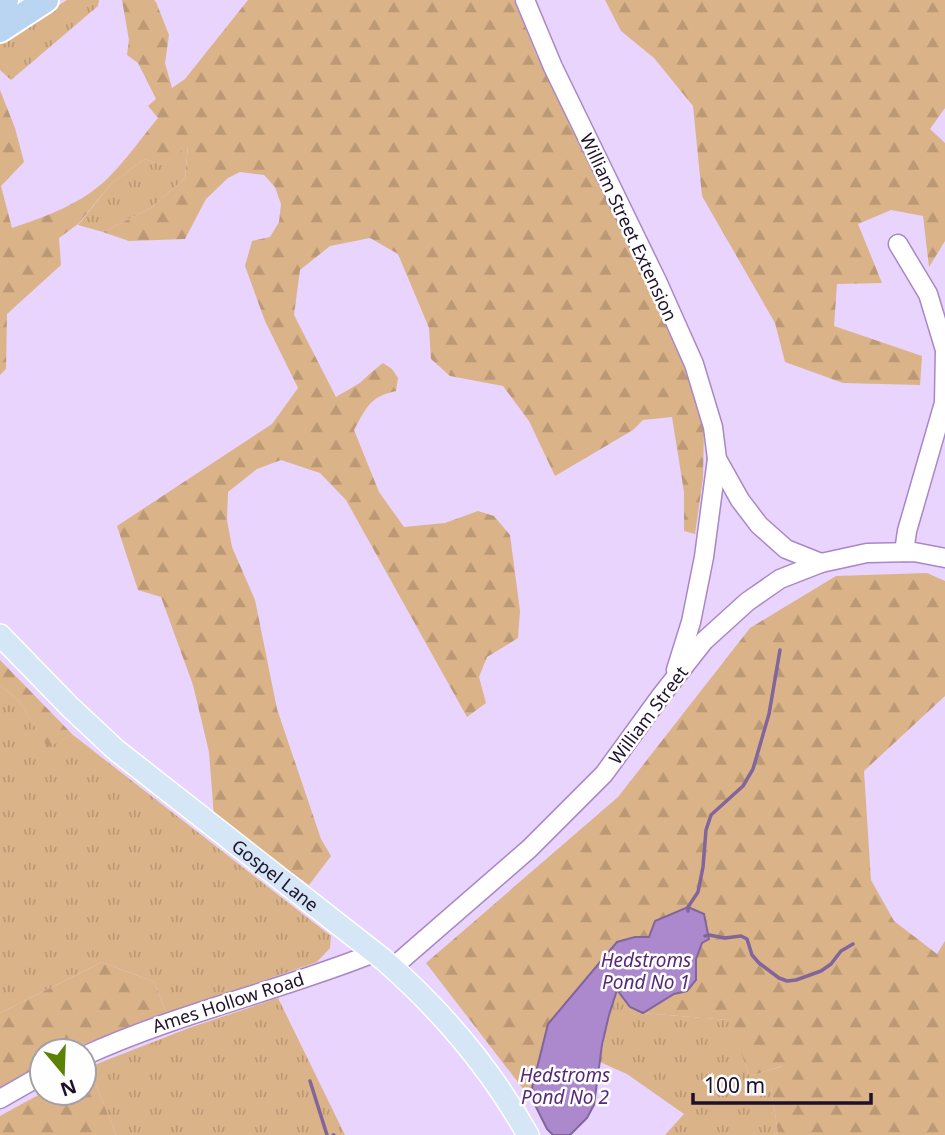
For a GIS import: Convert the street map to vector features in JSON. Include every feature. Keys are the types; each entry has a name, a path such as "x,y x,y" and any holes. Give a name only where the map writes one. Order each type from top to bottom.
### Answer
{"highway":[{"path":"0,4 6,0"},
{"path":"0,30 46,0"}],"main road":[{"name":"Gospel Lane","path":"0,635 60,698 116,750 413,986 487,1071 528,1135"}],"street":[{"name":"William Street Extension","path":"525,0 553,67 657,281 694,364 713,427 717,458 704,557 691,622 673,680"},
{"path":"898,244 928,294 945,350 944,403 907,531 904,552"},
{"name":"William Street Extension","path":"717,458 740,500 759,525 786,548 821,563"},
{"name":"William Street","path":"392,968 529,849 604,774 704,641 747,602 780,579 821,563 867,553 914,552 945,558"},
{"name":"Ames Hollow Road","path":"98,1050 151,1028 374,953"},
{"path":"0,1099 28,1083"}],"green space":[{"path":"67,0 99,0 98,6 11,80 0,70 0,42"},
{"path":"122,0 156,2 169,35 165,63 172,88 185,79 248,0 514,0 537,56 598,174 663,311 689,376 704,426 703,478 695,534 684,531 684,492 672,417 643,420 633,430 555,476 529,421 503,386 450,376 431,359 429,328 398,254 370,238 330,246 300,270 294,315 336,397 361,382 383,363 392,369 398,378 396,391 374,400 354,430 379,492 404,527 445,523 478,511 494,516 510,535 520,611 518,638 487,657 479,677 486,703 467,717 346,500 320,473 281,460 257,469 228,492 227,520 232,547 255,600 277,709 321,839 331,856 309,885 214,817 209,752 193,685 161,597 138,590 117,526 272,424 298,388 265,321 245,266 252,241 270,237 279,222 281,204 275,187 264,175 240,172 228,178 206,199 185,239 129,241 103,232 151,208 185,178 188,146 162,165 144,159 111,184 78,224 59,238 61,265 7,314 6,369 0,375 0,90 15,128 24,162 1,186 12,228 64,208 99,186 122,163 158,118 148,106 156,99 138,63 127,55 129,40"},
{"path":"605,0 945,0 945,108 930,129 945,143 945,241 929,267 923,216 891,210 858,224 882,283 837,284 834,326 922,356 920,385 843,383 785,362 775,323 702,196 693,106 654,58 621,31"},
{"path":"188,145 185,178 151,208 103,232 78,225 111,184 144,159 162,165"},
{"path":"927,573 945,581 945,696 864,771 871,880 894,921 937,954 945,941 945,1135 774,1135 778,1133 771,1088 782,1066 750,1076 728,1020 643,1013 674,994 687,991 696,980 696,959 702,943 649,937 635,937 617,942 556,1014 532,1088 534,1103 426,963 618,797 750,628 836,576"},
{"path":"0,660 73,735 48,747 19,701 0,685"},
{"path":"0,685 19,701 48,746 73,735 331,936 330,948 317,962 167,1014 154,982 102,962 0,1013"},
{"path":"102,962 154,982 167,1014 98,1039 28,1037 28,1072 0,1089 0,1013"},
{"path":"617,989 630,1007 643,1013 729,1020 750,1076 783,1066 771,1088 778,1133 665,1135 684,1114 627,1074 600,1062"},
{"path":"278,998 345,1135 116,1135 98,1090 98,1063 189,1028"},
{"path":"98,1090 116,1135 0,1135 0,1116 28,1101 28,1107 98,1107"}],"water":[{"path":"688,907 704,914 709,939 702,943 696,959 696,980 687,991 674,994 643,1013 630,1007 617,990 602,1045 594,1105 587,1118 570,1135 553,1135 534,1103 532,1088 548,1024 617,942 635,937 649,937 655,921"}],"waterway":[{"path":"688,911 698,892 706,830 711,815 743,786 753,769 769,714 780,650"},
{"path":"705,936 741,936 747,939 752,955 759,963 787,981 821,971 831,964 841,951 853,944"},
{"path":"310,1081 327,1135"}],"water label":[{"name":"Hedstroms Pond No 1","path":"646,971"},
{"name":"Hedstroms Pond No 2","path":"565,1086"}]}
